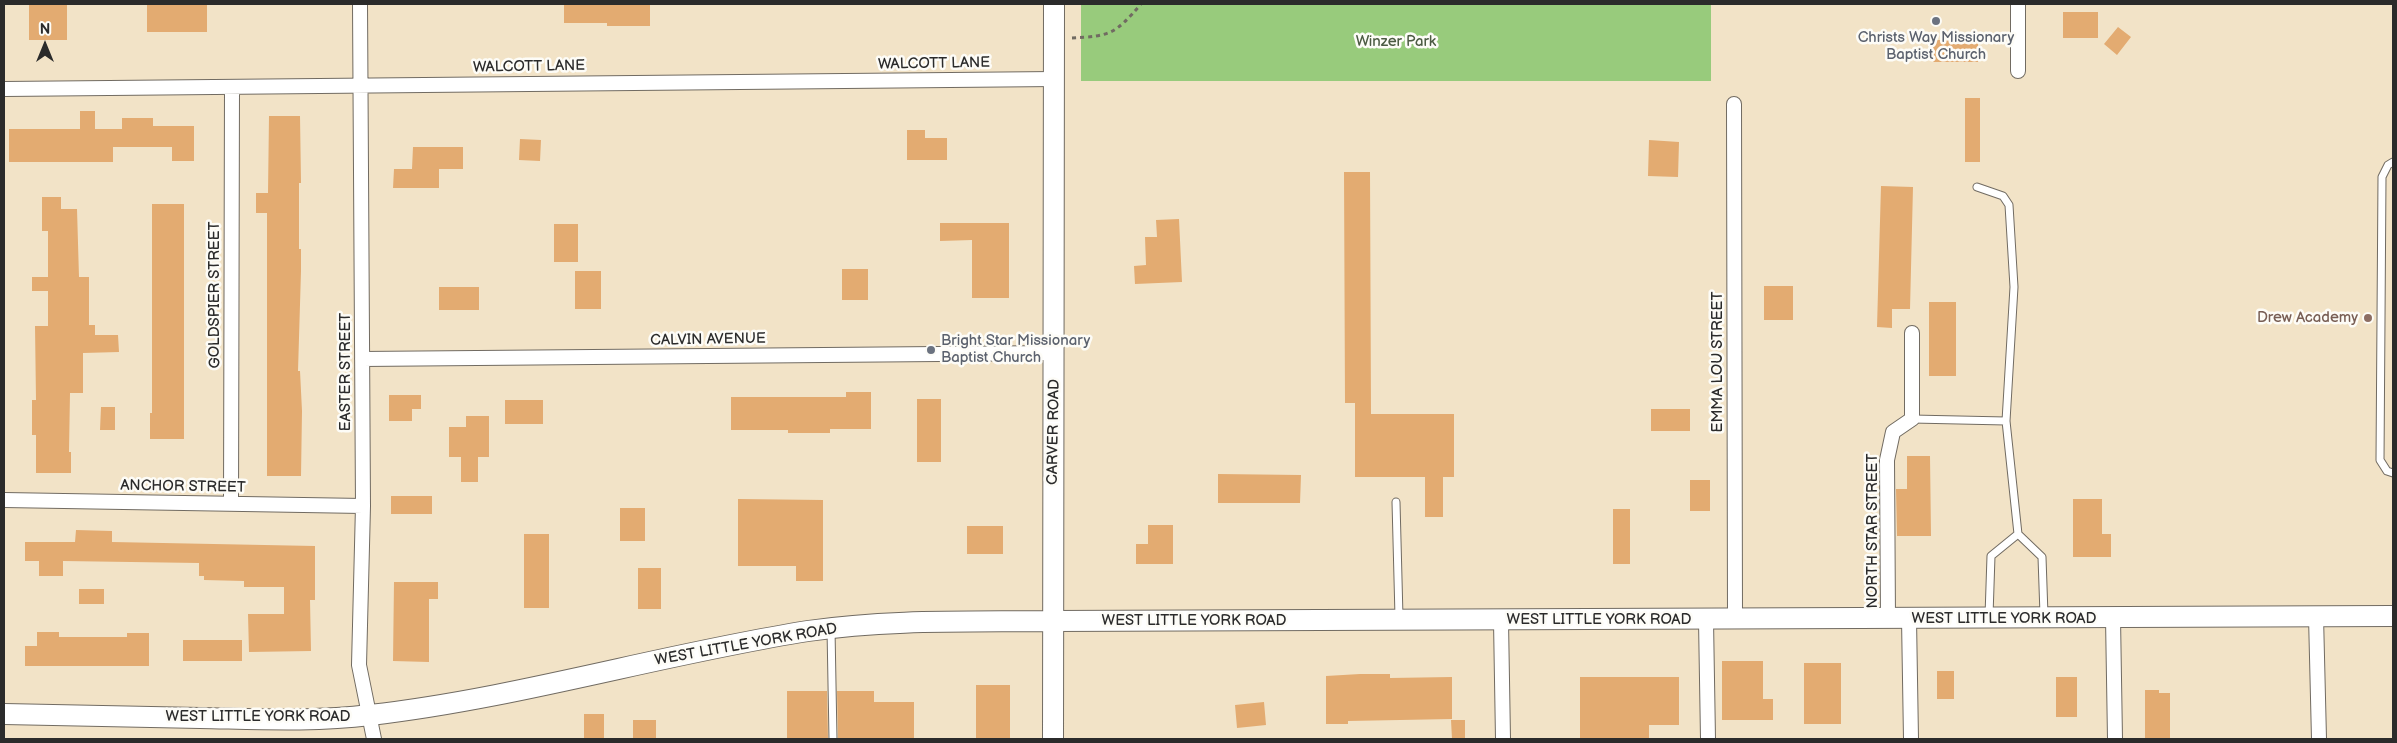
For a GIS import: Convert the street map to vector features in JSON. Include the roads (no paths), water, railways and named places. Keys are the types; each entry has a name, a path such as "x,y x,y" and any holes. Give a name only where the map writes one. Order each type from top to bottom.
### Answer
{"street":[{"name":"EASTER STREET","path":"360,4 363,506 359,665 374,739"},
{"name":"CARVER ROAD","path":"1053,739 1054,4"},
{"path":"2018,4 2018,71"},
{"name":"WALCOTT LANE","path":"4,89 1055,79"},
{"name":"GOLDSPIER STREET","path":"231,504 232,87"},
{"name":"EMMA LOU STREET","path":"1734,104 1735,620"},
{"path":"1912,333 1912,419"},
{"name":"CALVIN AVENUE","path":"362,359 1055,353"},
{"name":"NORTH STAR STREET","path":"1888,619 1887,460 1893,432 1912,419"},
{"name":"ANCHOR STREET","path":"4,500 363,506"},
{"path":"2316,616 2319,739"},
{"name":"WEST LITTLE YORK ROAD","path":"4,714 270,720 318,720 368,715 436,706 769,638 832,629 889,624 1052,621 1501,621 2393,616"},
{"path":"2113,618 2115,739"},
{"path":"1909,619 1911,739"},
{"path":"1706,620 1708,739"},
{"path":"1501,621 1503,739"}],"lane":[{"path":"2393,162 2388,164 2382,177 2380,460 2387,471 2393,473"},
{"path":"1978,187 2003,196 2009,205 2014,287 2006,420 2018,534 2042,556 2044,618"},
{"path":"1912,419 2006,420"},
{"path":"1396,502 1399,621"},
{"path":"1988,619 1991,556 2018,534"},
{"path":"832,629 833,739"}],"place":[{"name":"Christs Way Missionary Baptist Church","path":"1936,21"},
{"name":"Drew Academy","path":"2368,318"},
{"name":"Bright Star Missionary Baptist Church","path":"931,350"}],"park label":[{"name":"Winzer Park","path":"1396,42"}]}
